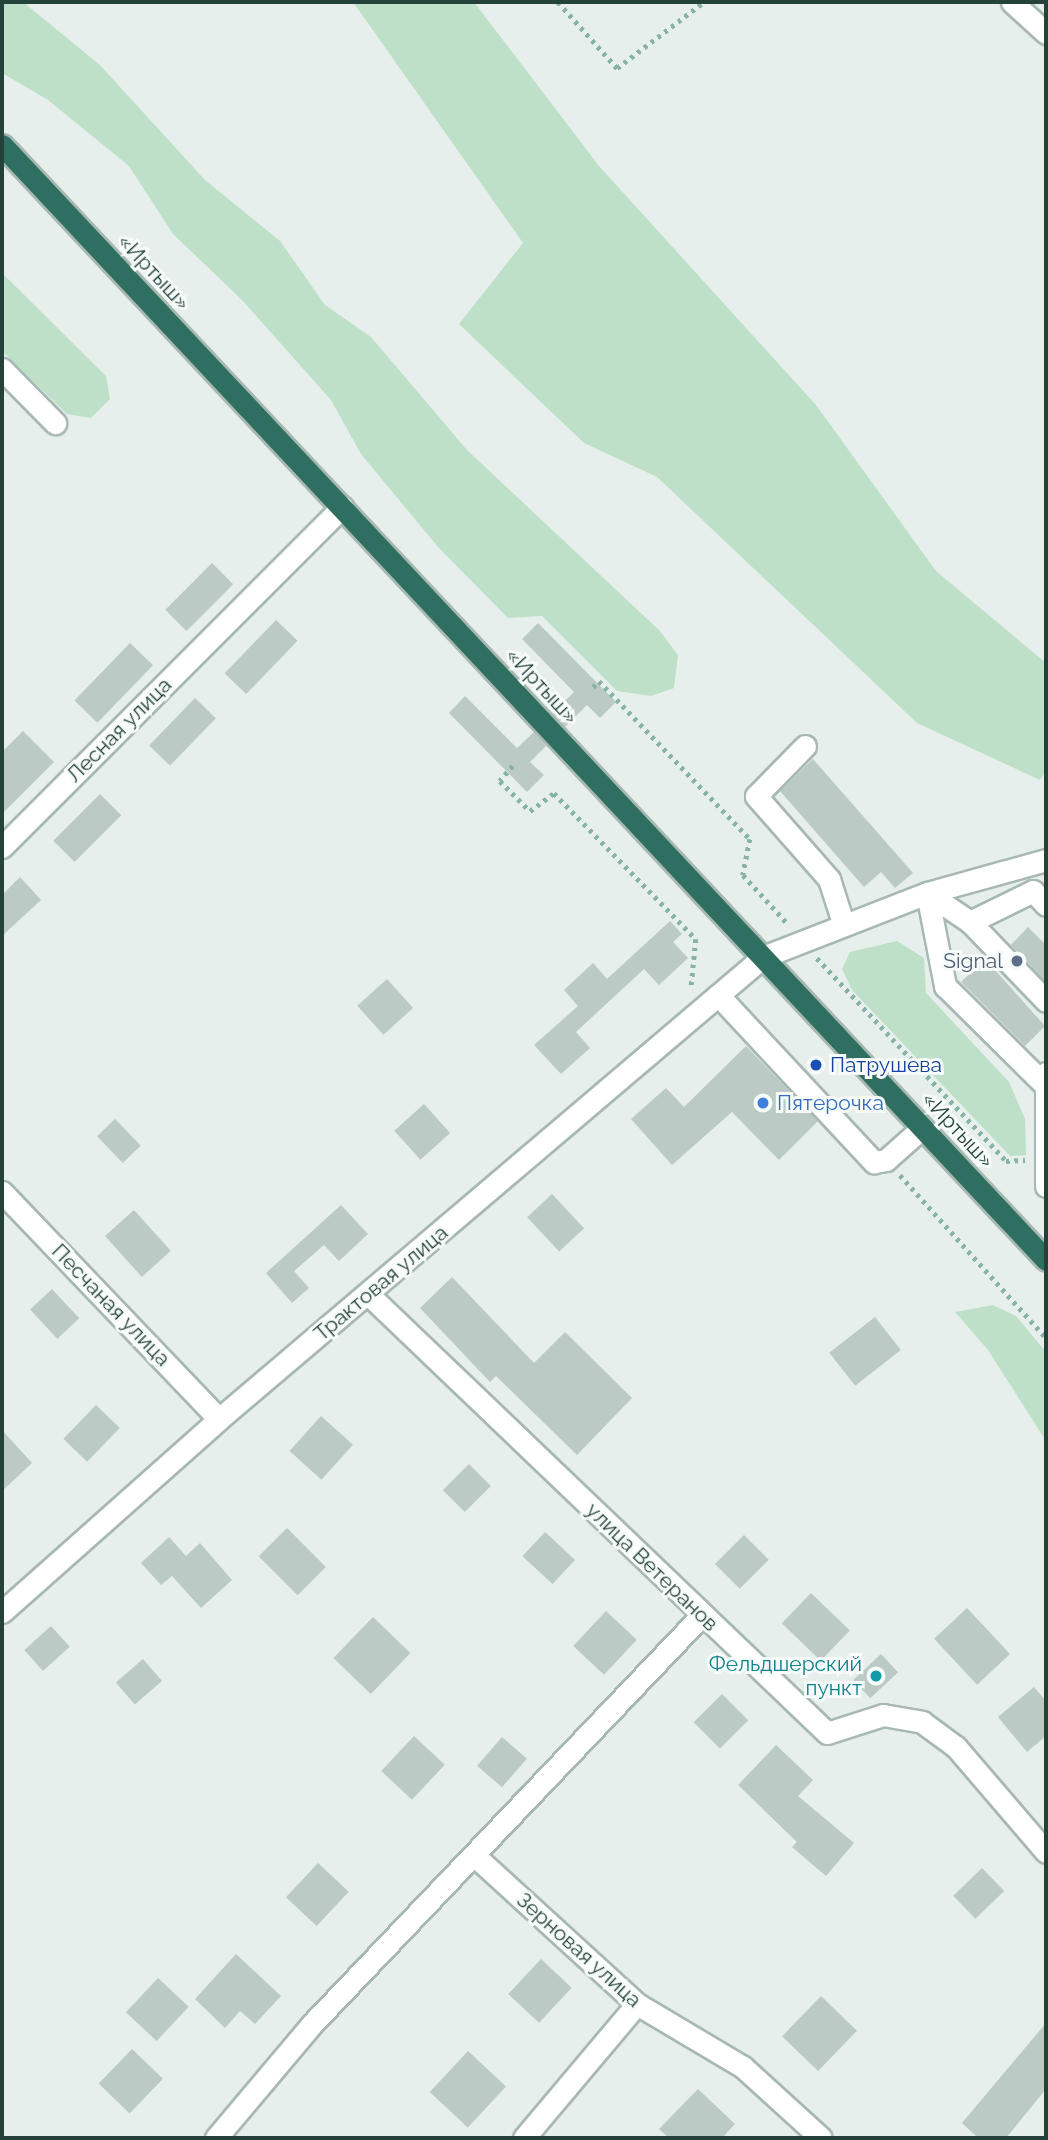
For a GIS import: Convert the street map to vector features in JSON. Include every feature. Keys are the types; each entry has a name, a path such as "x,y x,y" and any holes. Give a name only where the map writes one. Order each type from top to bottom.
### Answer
{"highway":[{"name":"«Иртыш»","path":"2,145 1046,1260"}],"street":[{"path":"1012,2 1046,33"},
{"path":"2,369 55,423"},
{"name":"Лесная улица","path":"2,847 342,507"},
{"path":"805,746 756,796 829,879 843,923"},
{"name":"Трактовая улица","path":"2,1612 219,1419 763,957 843,923 928,893 1046,860"},
{"path":"970,922 1033,891 1046,905"},
{"path":"928,893 970,922 1046,1001"},
{"path":"928,893 945,986 1046,1076 1046,1186"},
{"path":"718,995 874,1162 886,1160 922,1128"},
{"name":"Песчаная улица","path":"2,1192 219,1419"},
{"name":"улица Ветеранов","path":"368,1294 827,1733 883,1715 922,1722 956,1747 1046,1852"},
{"path":"216,2138 312,2024 702,1615"},
{"name":"Зерновая улица","path":"475,1856 636,2004 743,2067 821,2138"},
{"path":"524,2138 636,2004"}],"path":[{"path":"558,2 617,68 704,2"}],"green space":[{"path":"2,2 23,2 100,65 205,180 280,241 325,305 371,337 467,450 660,631 678,655 674,688 651,696 617,691 542,616 508,618 438,547 361,454 331,400 241,299 173,234 129,166 48,100 2,73"},
{"path":"353,2 474,2 599,166 816,405 936,571 1046,663 1046,771 1040,780 917,723 657,477 584,443 459,324 523,243"},
{"path":"2,273 106,376 110,399 91,418 67,414 2,351"},
{"path":"897,941 924,958 926,993 1009,1082 1025,1119 1026,1155 1010,1156 852,990 842,969 850,952"},
{"path":"993,1305 1016,1316 1046,1352 1046,1441 988,1350 955,1312"}],"building":[{"path":"212,563 233,584 187,631 165,610"},
{"path":"276,620 298,641 246,694 225,673"},
{"path":"538,623 616,702 600,718 587,705 565,727 552,714 574,692 522,639"},
{"path":"130,643 153,665 97,723 74,701"},
{"path":"465,696 517,748 534,732 546,746 530,762 544,775 527,792 449,713"},
{"path":"195,698 216,718 170,766 149,745"},
{"path":"23,731 54,762 2,814 2,752"},
{"path":"813,759 913,873 895,888 881,872 864,887 780,791"},
{"path":"100,794 121,815 75,862 53,841"},
{"path":"20,877 41,900 2,936 2,895"},
{"path":"670,921 682,934 673,942 688,958 659,985 644,969 576,1032 590,1048 561,1074 534,1045 578,1006 564,990 593,963 607,979"},
{"path":"1028,927 1046,945 1046,982 1011,945"},
{"path":"985,959 1045,1026 1025,1046 961,982"},
{"path":"387,979 413,1008 383,1035 357,1006"},
{"path":"746,1046 818,1121 779,1160 732,1112 672,1165 631,1119 666,1088 684,1107"},
{"path":"424,1104 450,1133 420,1160 394,1131"},
{"path":"115,1119 141,1146 123,1163 97,1136"},
{"path":"552,1194 584,1228 559,1252 527,1217"},
{"path":"341,1205 368,1234 339,1261 324,1245 294,1271 309,1288 292,1303 266,1273"},
{"path":"134,1210 171,1251 142,1277 105,1236"},
{"path":"452,1277 534,1363 565,1332 632,1398 577,1455 496,1376 490,1382 420,1308"},
{"path":"52,1289 79,1318 57,1339 30,1309"},
{"path":"875,1317 901,1350 855,1386 829,1353"},
{"path":"96,1405 120,1428 87,1462 63,1439"},
{"path":"321,1416 353,1445 322,1480 290,1451"},
{"path":"2,1430 32,1463 2,1491"},
{"path":"469,1464 491,1486 465,1512 443,1490"},
{"path":"287,1528 326,1567 298,1595 259,1556"},
{"path":"545,1532 575,1560 552,1584 522,1556"},
{"path":"744,1535 769,1560 740,1589 715,1564"},
{"path":"169,1537 186,1556 200,1543 232,1580 201,1608 172,1576 161,1585 141,1563"},
{"path":"811,1593 850,1631 821,1661 782,1623"},
{"path":"967,1608 1010,1654 977,1685 934,1639"},
{"path":"606,1611 637,1640 604,1675 573,1646"},
{"path":"373,1617 410,1653 371,1694 333,1658"},
{"path":"51,1626 70,1647 43,1671 24,1650"},
{"name":"Фельдшерский пункт","path":"881,1654 898,1672 870,1698 853,1680"},
{"path":"143,1659 162,1681 135,1705 116,1683"},
{"path":"1034,1687 1046,1701 1046,1736 1027,1752 998,1717"},
{"path":"722,1694 748,1720 720,1748 694,1722"},
{"path":"414,1736 445,1765 412,1800 381,1771"},
{"path":"502,1737 527,1759 502,1787 477,1766"},
{"path":"776,1745 813,1780 798,1796 854,1843 826,1876 792,1847 797,1842 738,1785"},
{"path":"318,1863 349,1892 317,1926 286,1897"},
{"path":"982,1868 1004,1891 975,1919 953,1896"},
{"path":"236,1954 281,1996 255,2024 240,2011 225,2028 195,1999"},
{"path":"541,1959 572,1988 539,2023 508,1994"},
{"path":"158,1978 189,2007 157,2041 126,2012"},
{"path":"821,1996 857,2031 818,2071 782,2036"},
{"path":"1046,2023 1046,2089 1006,2138 978,2138 962,2123"},
{"path":"132,2049 163,2079 130,2113 99,2084"},
{"path":"468,2051 506,2086 468,2127 430,2092"},
{"path":"698,2089 735,2124 722,2138 669,2138 659,2129"}],"place":[{"name":"Signal","path":"1017,961"},
{"name":"Патрушева","path":"816,1065"},
{"name":"Пятерочка","path":"763,1103"},
{"name":"Фельдшерский пункт","path":"876,1676"}]}
